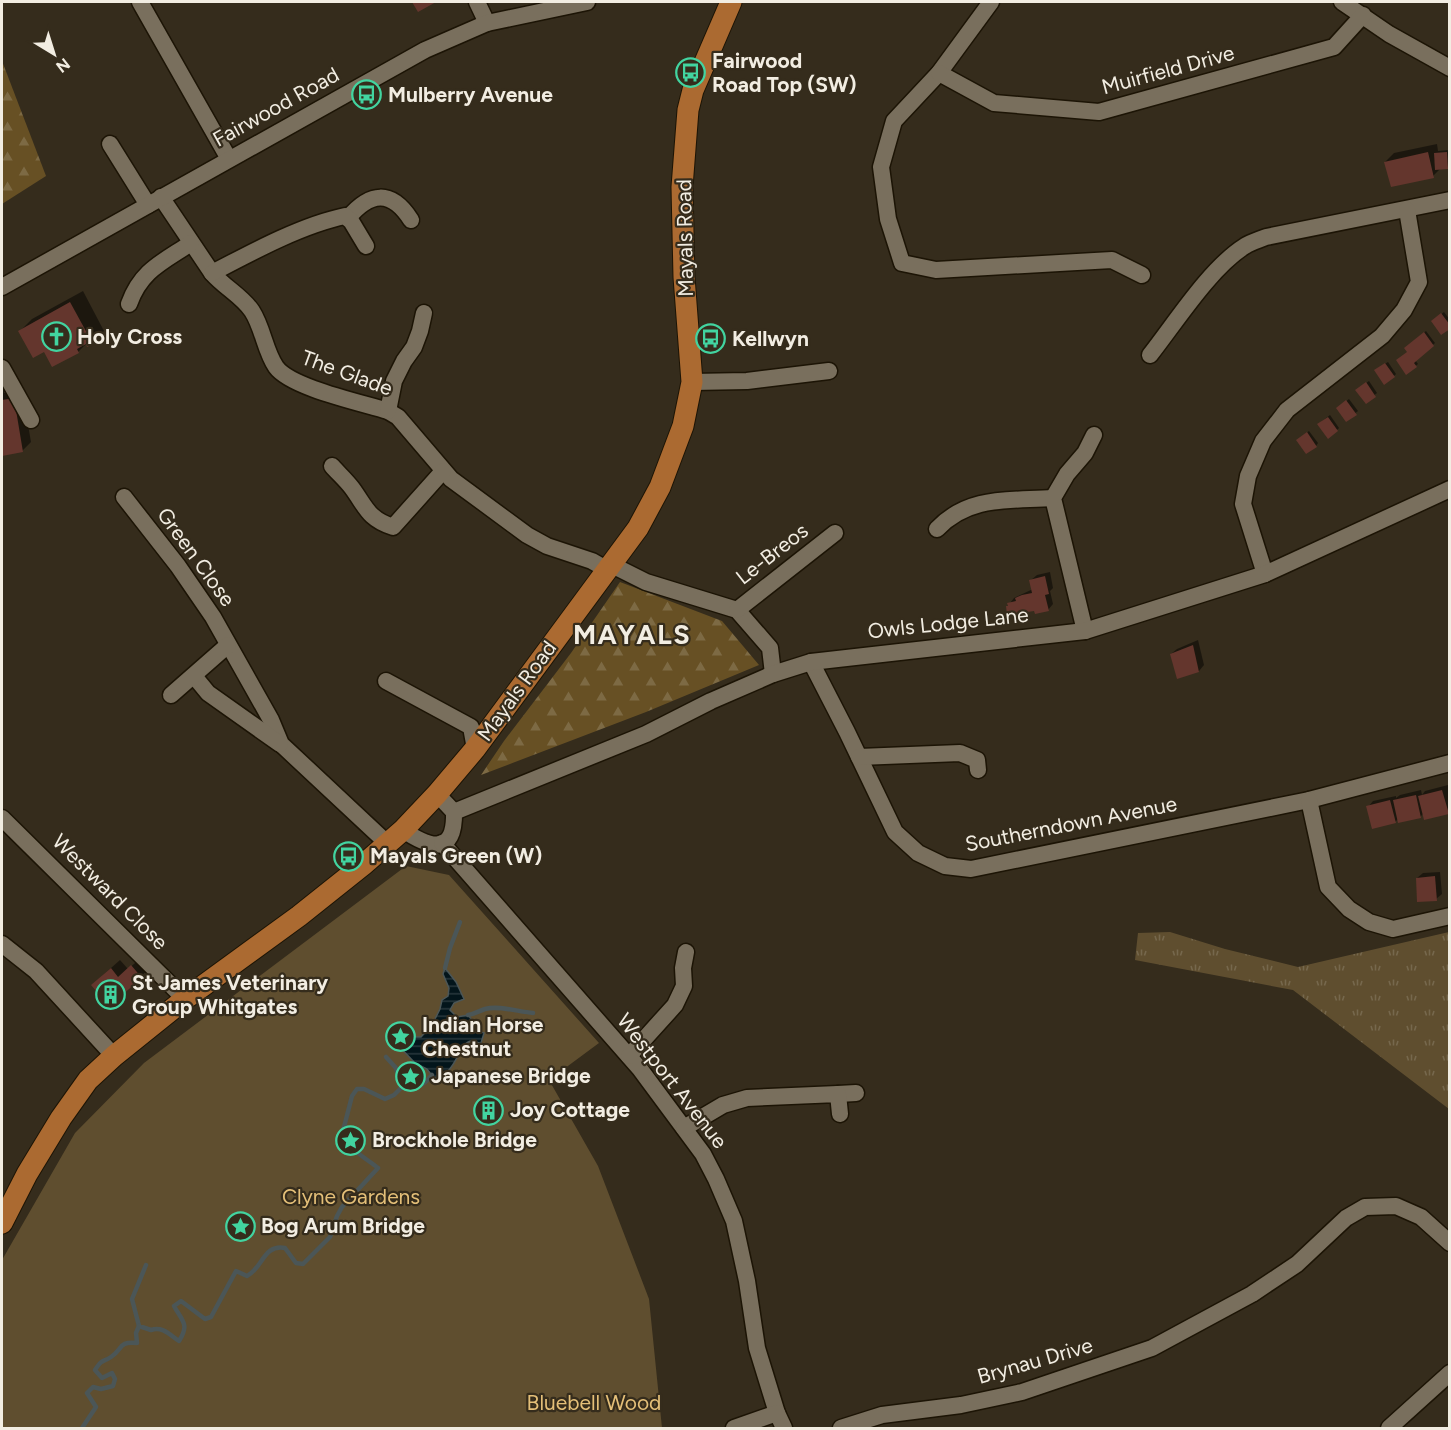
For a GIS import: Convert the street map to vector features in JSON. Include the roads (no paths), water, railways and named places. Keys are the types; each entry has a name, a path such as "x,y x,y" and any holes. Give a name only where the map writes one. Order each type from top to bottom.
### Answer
{"main road":[{"name":"Mayals Road","path":"2,1223 27,1174 61,1118 88,1080 185,999 299,916 395,837 476,749 638,528 660,487 683,426 692,382 684,277 682,187 688,110 693,90 731,2"}],"street":[{"path":"477,2 487,23"},
{"name":"Fairwood Road","path":"2,287 425,50 487,23 587,2"},
{"path":"991,2 939,73 894,121 881,167 888,219 902,263 936,270 1112,260 1142,275"},
{"path":"1342,2 1389,34 1449,68"},
{"path":"147,4 229,159"},
{"name":"Muirfield Drive","path":"939,73 994,103 1099,112 1334,47 1363,15"},
{"name":"The Glade","path":"110,144 154,201 191,243 212,273 253,312 276,367 285,375 305,385 388,411 398,417 442,471 527,535 547,546 608,566 646,582 737,610"},
{"path":"348,218 363,203 380,197 396,201 411,220"},
{"path":"1150,355 1214,273 1247,244 1266,237 1449,200"},
{"path":"1265,574 1243,504 1248,476 1263,441 1287,410 1382,336 1404,310 1419,282 1407,210"},
{"path":"212,273 299,231 345,216 366,246"},
{"path":"129,303 141,278 191,243"},
{"path":"388,411 394,381 404,360 414,347 424,313"},
{"path":"2,368 31,420"},
{"path":"692,382 739,382 829,371"},
{"path":"1085,631 1053,498 1067,474 1085,453 1094,435"},
{"path":"332,466 372,517 380,523 393,527 442,471"},
{"name":"Owls Lodge Lane","path":"454,812 646,734 711,701 773,674 811,662 1085,631 1265,574 1449,489"},
{"name":"Green Close","path":"124,497 178,566 213,617 271,720 281,744"},
{"path":"937,529 953,514 977,504 1053,498"},
{"name":"Le-Breos","path":"737,610 835,533"},
{"path":"737,610 770,648 773,674"},
{"path":"171,695 228,645"},
{"name":"Southerndown Avenue","path":"811,662 895,832 918,853 945,866 971,869 1309,800 1449,763"},
{"name":"Green Close","path":"194,676 208,693 281,744 395,837 432,846 442,843"},
{"path":"386,681 471,727 476,749"},
{"path":"859,758 960,753 977,760 978,770"},
{"path":"437,794 454,812 455,829 442,843"},
{"path":"1309,800 1328,887 1349,909 1369,922 1393,929 1449,916"},
{"name":"Westward Close","path":"2,818 185,999"},
{"name":"Westport Avenue","path":"442,843 629,1056 703,1154 734,1221 747,1281 757,1348 777,1413 784,1428"},
{"path":"2,944 36,971 114,1056"},
{"path":"629,1056 675,1005 684,986 683,968 686,952"},
{"path":"684,1128 723,1105 747,1098 856,1093"},
{"path":"838,1094 840,1114"},
{"name":"Brynau Drive","path":"841,1428 882,1415 961,1405 1022,1392 1152,1348 1252,1294 1297,1264 1346,1218 1365,1207 1396,1206 1421,1217 1449,1243"},
{"path":"1389,1428 1449,1373"},
{"path":"734,1428 777,1413"}],"waterway":[{"path":"445,968 460,922"},
{"path":"468,1015 496,1008 533,1013"},
{"path":"386,1057 396,1068 402,1087 419,1086 432,1075"},
{"path":"146,1265 132,1299 139,1326 151,1330 163,1330 179,1341 184,1326 174,1306 181,1301 205,1319 211,1317 236,1271 247,1276 272,1250 285,1248 296,1263 303,1264 330,1237 342,1207 378,1168 352,1148 345,1137 343,1131 352,1096 357,1089 364,1089 385,1099 394,1095 402,1087"},
{"path":"82,1428 96,1407 87,1393 93,1387 101,1389 113,1386 115,1379 112,1373 102,1378 95,1370 101,1362 115,1354 124,1344 137,1343 136,1333 139,1326"}],"place":[{"name":"Fairwood Road Top (SW)","path":"691,73"},
{"name":"Mulberry Avenue","path":"367,95"},
{"name":"Holy Cross","path":"56,337"},
{"name":"Kellwyn","path":"711,339"},
{"name":"Mayals Green (W)","path":"349,856"},
{"name":"St James Veterinary Group Whitgates","path":"111,995"},
{"name":"Indian Horse Chestnut","path":"401,1037"},
{"name":"Japanese Bridge","path":"410,1076"},
{"name":"Joy Cottage","path":"489,1110"},
{"name":"Brockhole Bridge","path":"351,1140"},
{"name":"Bog Arum Bridge","path":"240,1226"}],"district":[{"name":"MAYALS","path":"632,635"}],"park label":[{"name":"Clyne Gardens","path":"351,1197"},
{"name":"Bluebell Wood","path":"594,1403"}]}
